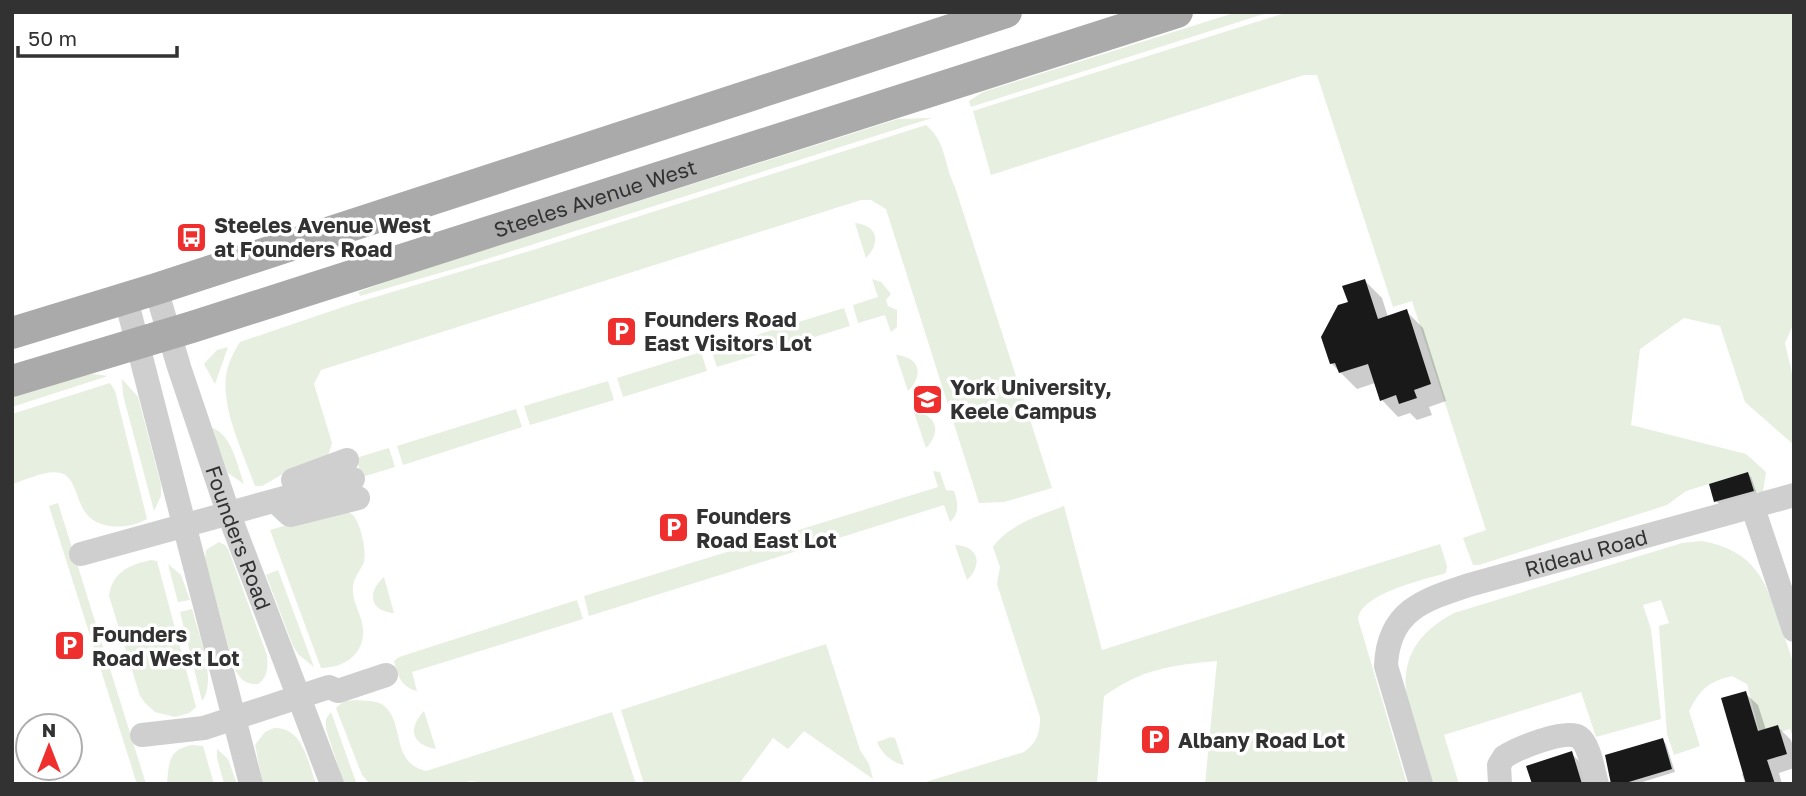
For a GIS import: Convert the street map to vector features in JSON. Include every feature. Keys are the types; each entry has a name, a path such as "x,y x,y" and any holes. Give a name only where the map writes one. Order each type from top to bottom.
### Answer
{"main road":[{"path":"12,333 126,299 1006,12"},
{"name":"Steeles Avenue West","path":"13,377 170,334 1177,12"}],"street":[{"name":"Founders Road","path":"156,289 228,512 332,784"},
{"name":"Founders Road","path":"126,299 251,784"},
{"path":"81,554 275,500 284,484 353,479 289,515 275,500"},
{"name":"Rideau Road","path":"1421,784 1386,670 1386,654 1392,634 1413,608 1437,595 1794,495"},
{"path":"1753,508 1794,630"},
{"path":"142,735 204,728 329,687 333,675 384,667"},
{"path":"1500,784 1499,765 1504,757 1557,736 1571,734 1579,737 1586,745 1597,784"}],"green space":[{"path":"1237,12 1270,12 971,107 969,101 983,92"},
{"path":"1288,12 1794,12 1794,323 1785,343 1794,382 1794,442 1793,444 1745,402 1720,326 1684,318 1640,349 1631,425 1746,454 1766,472 1763,492 1755,492 1748,472 1686,491 1667,505 1473,565 1463,538 1486,530 1412,301 1393,307 1317,75 1304,75 991,175 973,111"},
{"path":"932,118 471,264 360,296 358,292 898,119"},
{"path":"926,125 938,139 944,154 1052,488 1004,502 979,503 886,209 871,200 861,200 321,370 314,384 332,443 328,456 288,471 262,486 255,486 227,404 228,367 240,342 352,304 533,250"},
{"path":"855,223 869,227 875,236 874,246 866,258"},
{"path":"872,279 881,282 891,294 886,300 888,306 897,310 897,327 891,332 885,315 858,323 853,305 878,297"},
{"path":"844,308 850,326 717,367 711,349"},
{"path":"228,347 215,384 204,364 217,350"},
{"path":"701,352 707,371 623,397 617,378"},
{"path":"896,355 910,359 917,368 916,379 908,391"},
{"path":"81,375 108,376 12,407 12,397"},
{"path":"122,379 138,397 161,485 161,496 154,511 123,395"},
{"path":"608,381 614,400 530,425 524,406"},
{"path":"110,383 115,391 147,519 125,526 98,523 89,517 68,477 61,473 43,474 12,484 12,414"},
{"path":"516,409 522,427 403,465 397,446"},
{"path":"914,412 928,416 935,425 934,436 926,448"},
{"path":"210,427 217,430 229,443 244,484 228,473"},
{"path":"389,448 395,467 362,477 356,458"},
{"path":"933,471 940,472 946,490 954,491 957,508 950,522 944,505 589,616 584,596 938,487"},
{"path":"58,503 146,784 137,784 49,506"},
{"path":"1064,506 1102,650 1440,544 1447,566 1446,573 1382,595 1362,610 1358,619 1407,784 1205,784 1217,661 1186,664 1145,674 1104,696 1097,784 919,784 1024,752 1035,741 1040,717 997,584 1000,567 993,547 1016,527"},
{"path":"337,510 353,515 365,551 364,562 353,586 363,638 361,646 351,658 338,665 321,668 270,530"},
{"path":"1702,541 1735,552 1746,560 1756,570 1770,595 1794,669 1794,740 1790,729 1761,738 1747,684 1732,676 1706,687 1697,697 1689,711 1700,746 1674,755 1667,734 1659,626 1669,623 1661,600 1643,605 1651,629 1661,719 1596,737 1581,692 1444,735 1459,784 1431,784 1415,735 1406,689 1407,668 1414,648 1430,630 1454,613 1682,543"},
{"path":"219,542 228,549 267,655 267,671 258,684 243,680 234,668 205,559 206,550"},
{"path":"955,545 969,549 976,557 977,563 967,580"},
{"path":"157,561 196,707 189,713 175,717 155,712 140,696 109,596 118,575 136,564"},
{"path":"168,564 181,575 190,600 178,602"},
{"path":"278,570 314,667 299,655 293,646 266,575"},
{"path":"384,577 394,613 380,609 373,600 375,589"},
{"path":"577,600 583,619 412,672 417,691 407,687 399,676 394,661 399,657"},
{"path":"192,609 207,670 208,682 202,701 180,612"},
{"path":"826,644 860,750 869,764 873,779 804,731 788,749 773,738 739,784 644,784 621,710"},
{"path":"344,701 374,701 390,712 402,751 414,766 426,771 612,712 636,784 495,784 471,781 456,784 370,784 362,775 336,708"},
{"path":"424,711 436,749 422,744 415,735 415,724"},
{"path":"331,712 357,784 344,784 326,729 326,719"},
{"path":"274,728 284,729 298,739 316,784 263,784 255,745 265,732"},
{"path":"895,738 904,765 888,757 877,742"},
{"path":"192,745 203,746 214,784 167,784 171,758 178,750"},
{"path":"217,749 228,759 237,784 224,784"}],"building":[{"path":"1365,279 1378,319 1407,309 1431,384 1414,390 1417,398 1399,404 1396,395 1380,401 1368,364 1339,373 1335,363 1330,364 1321,337 1338,305 1348,302 1342,286"},
{"path":"1748,472 1754,491 1714,502 1709,484"},
{"path":"1746,691 1758,731 1778,725 1787,754 1767,760 1775,784 1746,784 1721,698"},
{"path":"1663,738 1672,769 1622,784 1611,784 1605,755"},
{"path":"1572,751 1582,784 1532,784 1526,766"}],"place":[{"name":"Steeles Avenue West at Founders Road","path":"191,237"},
{"name":"Founders Road East Visitors Lot","path":"621,331"},
{"name":"York University, Keele Campus","path":"927,399"},
{"name":"Founders Road East Lot","path":"673,528"},
{"name":"Founders Road West Lot","path":"69,646"},
{"name":"Albany Road Lot","path":"1155,740"}]}
